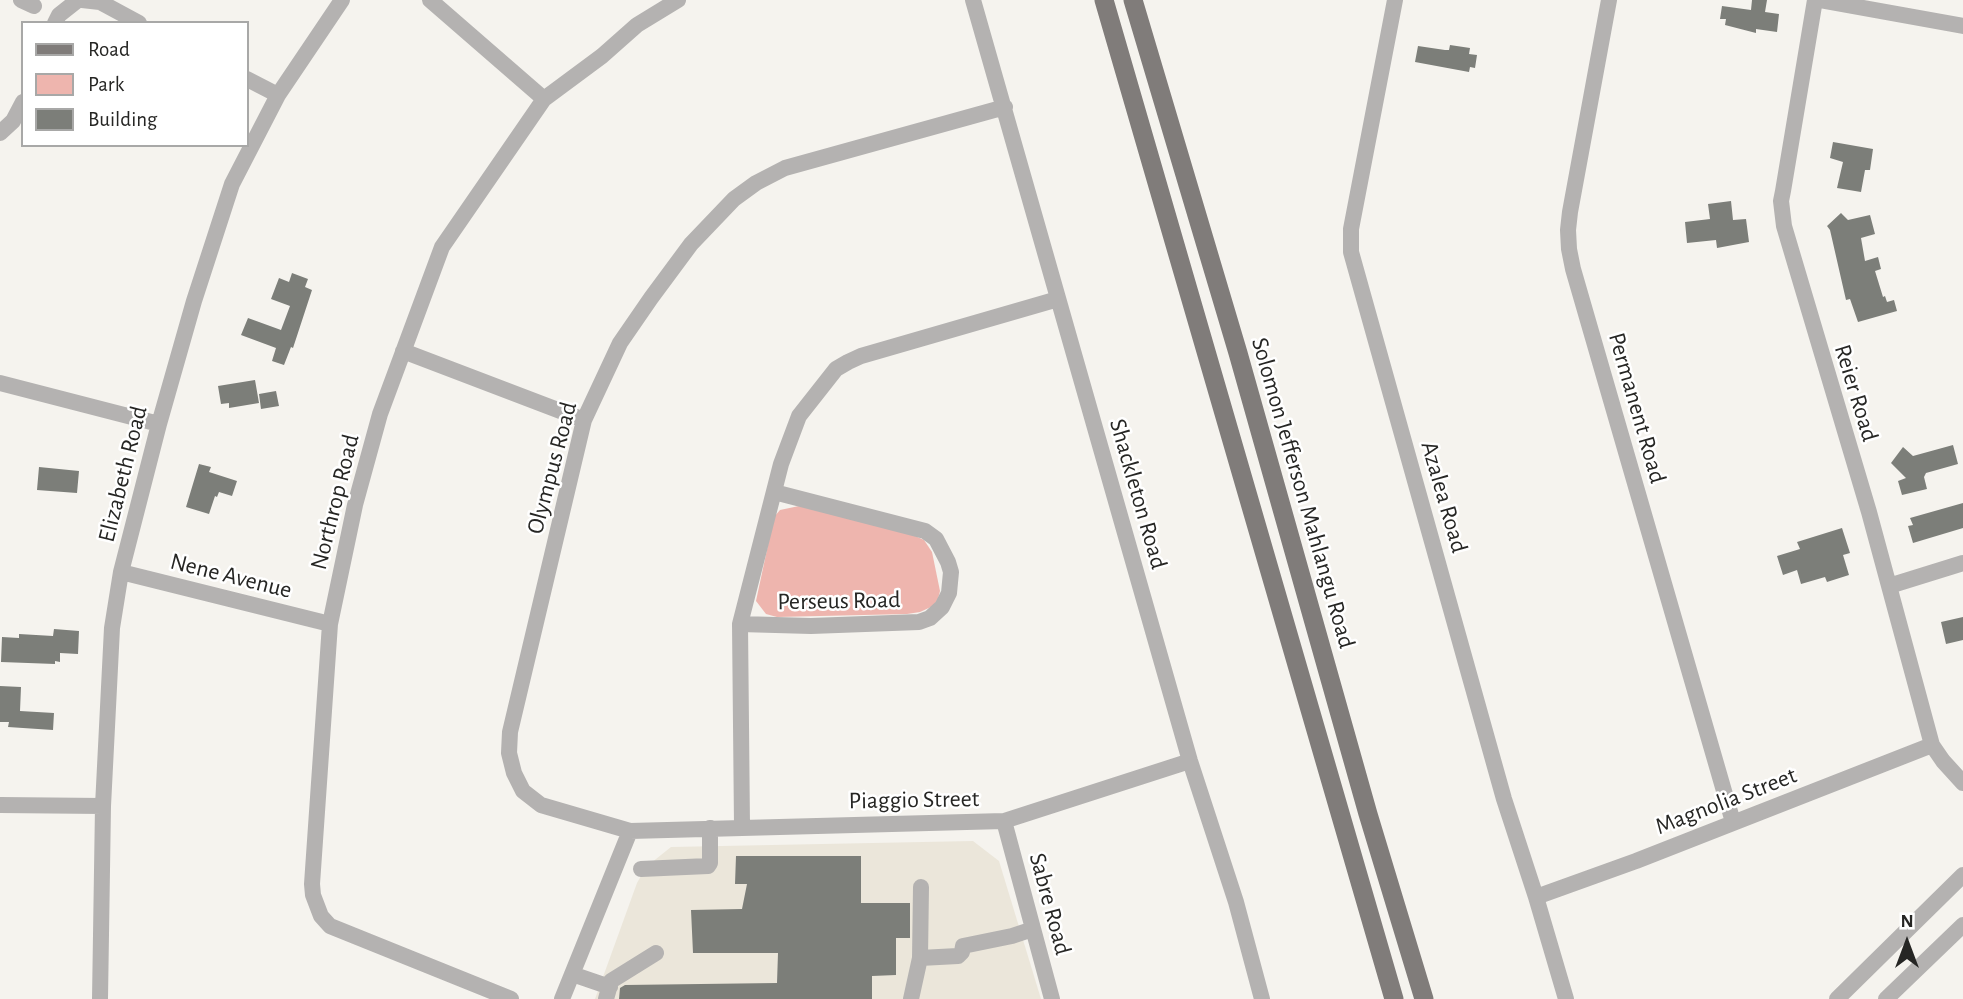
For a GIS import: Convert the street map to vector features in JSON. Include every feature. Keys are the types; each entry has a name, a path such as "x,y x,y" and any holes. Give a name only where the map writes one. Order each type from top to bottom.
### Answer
{"main road":[{"path":"1104,0 1394,999"},
{"name":"Solomon Jefferson Mahlangu Road","path":"1133,0 1424,999"}],"street":[{"path":"56,21 59,15 80,0 100,2 135,21"},
{"name":"Elizabeth Road","path":"100,999 103,806 113,628 121,572 194,301 232,184 278,95 342,0"},
{"path":"430,0 544,99"},
{"name":"Northrop Road","path":"511,999 330,926 321,916 312,884 330,624 355,505 380,414 442,247 544,99 602,56 637,25 678,0"},
{"name":"Shackleton Road","path":"973,0 1190,761 1236,902 1262,999"},
{"name":"Azalea Road","path":"1395,0 1355,206 1351,252 1504,799 1566,999"},
{"name":"Permanent Road","path":"1609,0 1570,212 1569,249 1733,822"},
{"path":"1817,0 1963,26"},
{"name":"Reier Road","path":"1817,0 1783,191 1782,213 1932,745 1963,783"},
{"path":"248,80 278,95"},
{"path":"0,133 13,121 21,106"},
{"name":"Olympus Road","path":"630,831 541,805 523,791 514,773 509,753 510,732 584,420 620,344 691,244 741,194 756,183 785,168 1005,107"},
{"name":"Perseus Road","path":"742,826 740,624 781,464 799,416 836,369 861,356 1058,299"},
{"path":"403,351 584,420"},
{"path":"0,383 159,424"},
{"name":"Perseus Road","path":"740,624 811,626 919,622 930,618 942,607 949,593 951,572 948,562 940,544 925,531 774,492"},
{"path":"1889,586 1963,563"},
{"name":"Nene Avenue","path":"121,572 330,624"},
{"name":"Magnolia Street","path":"1536,897 1932,745"},
{"name":"Piaggio Street","path":"630,831 1004,821 1190,761"},
{"path":"0,805 103,806"},
{"name":"Sabre Road","path":"1004,821 1052,999"},
{"path":"641,869 708,866 710,828"},
{"path":"562,999 630,831"},
{"path":"1838,999 1963,875"},
{"path":"911,999 920,958 921,887"},
{"path":"1890,998 1963,925"},
{"path":"920,958 958,956 963,946 1033,929"},
{"path":"572,974 608,993 616,977 656,953"}],"shaded area":[{"path":"973,841 999,861 1041,999 595,999 637,883 646,867 671,847"}],"green space":[{"path":"799,506 924,540 932,552 940,591 938,599 933,606 907,614 777,617 766,614 756,601 774,517 780,510"}],"building":[{"path":"1752,0 1767,0 1765,12 1779,14 1777,32 1756,29 1756,33 1725,25 1726,19 1720,19 1722,6 1751,10"},
{"path":"1450,45 1470,48 1469,54 1477,55 1475,68 1470,67 1469,72 1415,62 1418,46 1449,50"},
{"path":"1833,142 1873,149 1870,170 1865,170 1861,192 1837,188 1843,162 1830,158"},
{"path":"1731,201 1733,220 1746,219 1749,242 1717,248 1716,240 1687,243 1685,222 1710,219 1708,204"},
{"path":"1841,213 1848,220 1870,215 1875,234 1861,238 1865,261 1878,257 1881,269 1875,271 1883,297 1885,296 1887,302 1894,300 1897,311 1858,322 1850,299 1846,300 1827,226"},
{"path":"292,273 308,279 305,287 312,290 293,348 291,347 284,365 272,361 276,348 241,335 248,318 281,330 290,306 271,299 279,278 289,282"},
{"path":"255,380 259,403 229,408 229,403 221,404 218,386"},
{"path":"276,391 279,406 261,409 259,394"},
{"path":"1953,445 1958,464 1926,473 1924,477 1927,489 1902,495 1898,481 1906,478 1891,463 1903,447 1913,456"},
{"path":"199,464 211,467 209,472 237,481 232,496 219,492 217,497 215,496 209,514 186,507"},
{"path":"39,467 79,471 77,493 37,490"},
{"path":"1963,503 1963,528 1913,543 1908,526 1913,525 1910,518"},
{"path":"1842,528 1850,553 1843,555 1849,575 1827,582 1825,577 1801,584 1797,570 1783,575 1777,556 1800,549 1797,542"},
{"path":"1963,617 1963,640 1946,644 1941,622"},
{"path":"54,629 79,631 78,654 60,653 60,662 55,661 55,664 1,662 2,637 19,638 19,634 53,636"},
{"path":"0,686 21,687 20,711 54,713 53,730 8,727 9,722 0,722"},
{"path":"736,856 861,856 861,903 910,903 910,938 896,938 896,975 872,976 872,999 619,999 620,988 625,985 777,983 778,953 693,953 691,910 742,909 747,884 735,884"}]}
